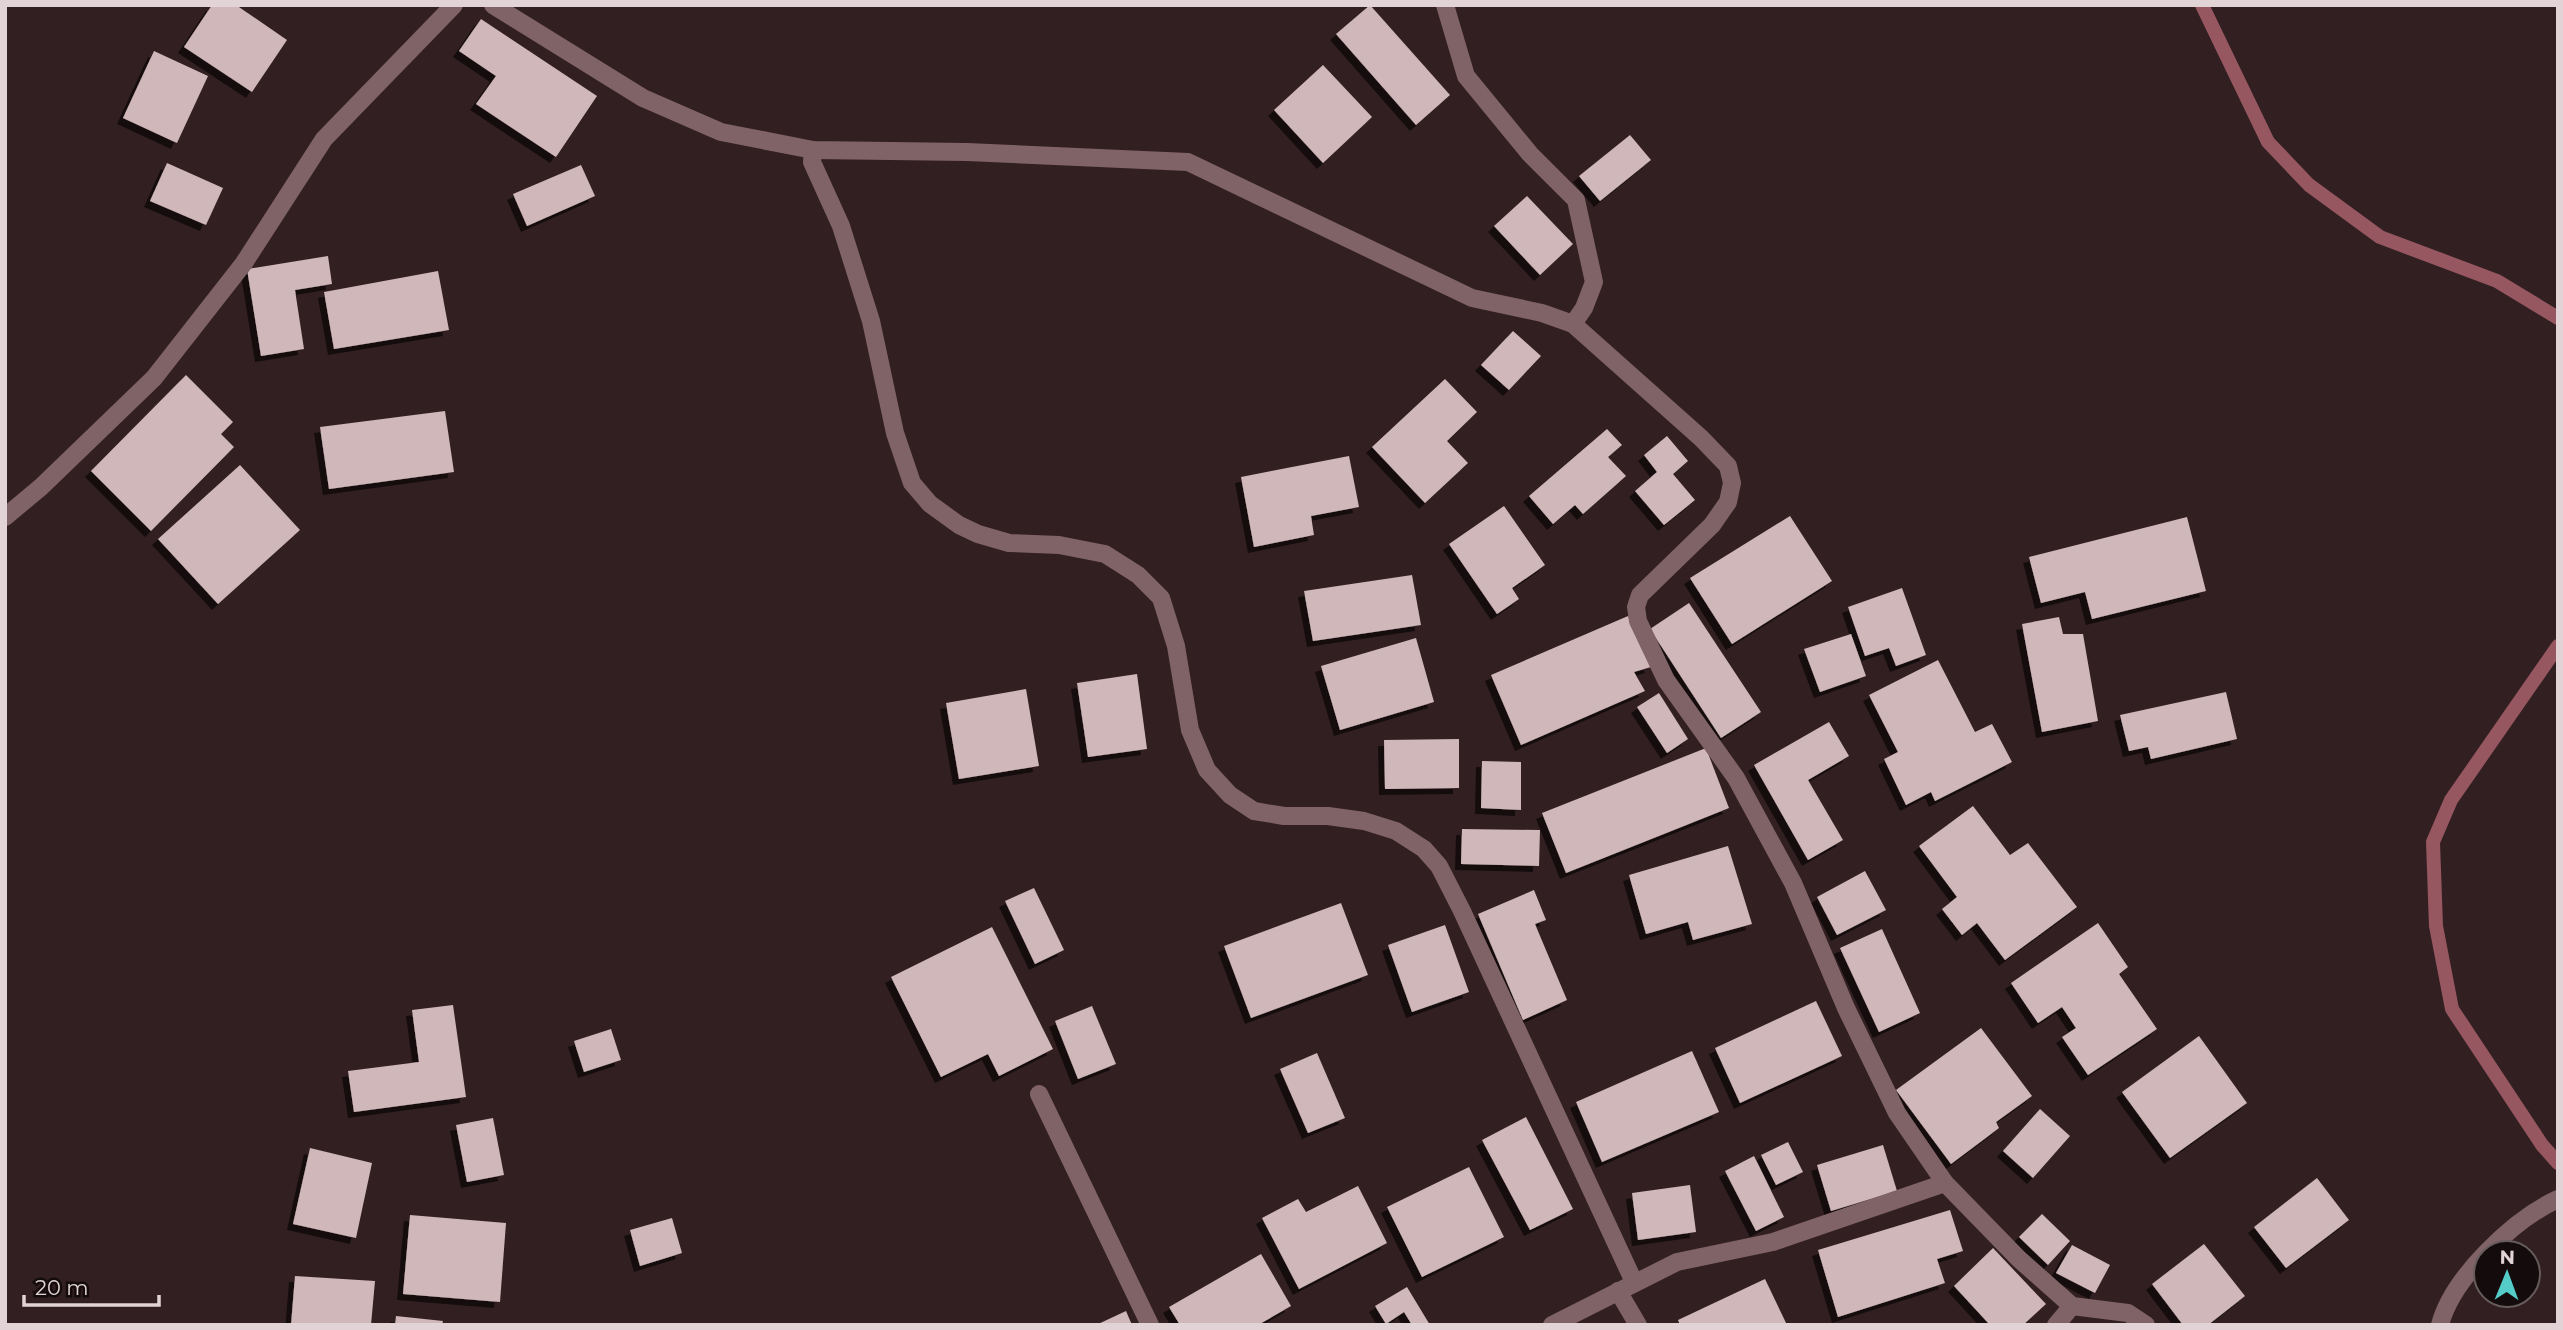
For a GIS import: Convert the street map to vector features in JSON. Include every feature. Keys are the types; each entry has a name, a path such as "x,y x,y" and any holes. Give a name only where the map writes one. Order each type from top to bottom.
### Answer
{"street":[{"path":"5,517 41,487 153,379 244,263 324,139 454,5"},
{"path":"494,5 643,98 721,132 813,150 967,152 1188,162 1472,298 1542,313 1573,324 1693,431 1728,466 1732,483 1728,502 1712,525 1640,596 1636,607 1638,621 1666,680 1736,778 1793,883 1846,1008 1897,1113 1945,1183 2019,1259 2072,1306 2128,1313 2146,1325"},
{"path":"1445,5 1466,76 1530,154 1576,200 1594,282 1584,308 1573,324"},
{"path":"813,150 812,162 841,226 871,321 895,433 912,483 930,504 978,534 1009,542 1059,545 1105,554 1138,575 1161,598 1177,646 1189,730 1207,770 1230,795 1254,811 1264,813 1328,816 1364,821 1396,831 1424,849 1439,866 1462,911 1634,1282"},
{"path":"1039,1094 1150,1325"},
{"path":"1552,1325 1677,1262 1773,1242 1945,1183"},
{"path":"2440,1325 2444,1312 2461,1284 2487,1251 2558,1199"},
{"path":"1619,1291 1638,1325"},
{"path":"2056,1325 2072,1306"}],"building":[{"path":"212,5 236,5 287,40 252,92 184,47"},
{"path":"1370,5 1450,95 1416,125 1336,34"},
{"path":"481,19 597,96 556,157 476,104 496,76 459,51"},
{"path":"154,51 208,76 177,143 123,118"},
{"path":"1323,65 1372,117 1323,163 1274,110"},
{"path":"1630,135 1651,160 1600,201 1579,176"},
{"path":"167,163 223,188 206,225 150,201"},
{"path":"581,165 595,196 527,226 513,194"},
{"path":"1527,196 1573,244 1540,275 1494,226"},
{"path":"328,256 332,284 295,290 304,349 261,356 247,269"},
{"path":"438,271 449,330 334,349 324,292"},
{"path":"1513,331 1541,356 1509,390 1481,365"},
{"path":"186,375 233,422 221,434 234,447 151,531 91,471"},
{"path":"1445,379 1477,412 1447,441 1468,463 1425,503 1372,447"},
{"path":"445,411 454,472 329,489 320,427"},
{"path":"1607,429 1622,445 1608,457 1626,476 1583,514 1575,505 1553,524 1529,496"},
{"path":"1667,436 1688,461 1673,474 1695,500 1664,525 1635,491 1657,472 1644,455"},
{"path":"1349,456 1359,507 1311,516 1314,535 1254,547 1241,477"},
{"path":"240,465 300,530 218,604 158,539"},
{"path":"1504,506 1545,565 1512,588 1519,599 1497,614 1449,544"},
{"path":"1790,516 1832,581 1732,644 1690,578"},
{"path":"2187,517 2206,591 2092,619 2085,592 2041,603 2029,557"},
{"path":"1412,575 1421,625 1313,641 1304,591"},
{"path":"1902,588 1926,655 1896,666 1889,648 1865,656 1848,607"},
{"path":"1689,603 1761,712 1721,738 1650,629"},
{"path":"1628,616 1651,667 1634,672 1645,691 1521,745 1491,675"},
{"path":"2059,617 2063,634 2083,634 2098,721 2042,732 2022,624"},
{"path":"1851,634 1866,676 1820,692 1804,649"},
{"path":"1416,638 1434,702 1340,730 1321,666"},
{"path":"1938,660 1975,732 1992,724 2012,762 1935,801 1931,792 1906,805 1884,759 1898,752 1869,695"},
{"path":"1137,674 1147,749 1088,757 1077,683"},
{"path":"1026,689 1039,766 959,779 946,703"},
{"path":"2226,692 2237,739 2151,759 2148,747 2129,751 2120,715"},
{"path":"1659,693 1688,739 1667,753 1637,707"},
{"path":"1829,722 1849,756 1808,780 1843,840 1808,860 1754,765"},
{"path":"1459,739 1459,788 1385,789 1384,740"},
{"path":"1706,748 1729,808 1566,873 1542,813"},
{"path":"1482,761 1521,762 1521,810 1481,808"},
{"path":"1973,806 2010,855 2028,843 2077,907 2005,960 1977,923 1962,935 1942,909 1957,897 1919,846"},
{"path":"1462,829 1540,830 1539,866 1461,864"},
{"path":"1728,846 1752,924 1693,940 1688,922 1646,934 1629,875"},
{"path":"1865,871 1886,910 1837,935 1817,897"},
{"path":"1034,888 1064,950 1035,964 1005,901"},
{"path":"1534,890 1546,920 1535,924 1567,1000 1523,1020 1478,914"},
{"path":"1341,903 1368,975 1251,1018 1224,946"},
{"path":"2098,923 2128,967 2119,974 2157,1029 2088,1075 2062,1037 2076,1028 2062,1007 2038,1023 2011,983"},
{"path":"1445,925 1469,992 1412,1012 1388,945"},
{"path":"992,927 1053,1049 999,1076 988,1054 941,1077 891,977"},
{"path":"1882,929 1920,1013 1879,1032 1840,948"},
{"path":"1816,1001 1842,1056 1740,1103 1715,1048"},
{"path":"453,1005 466,1097 354,1112 348,1071 419,1062 412,1010"},
{"path":"1092,1006 1116,1064 1078,1079 1055,1021"},
{"path":"1981,1028 2032,1096 1996,1122 1999,1128 1951,1164 1896,1090"},
{"path":"611,1029 621,1060 584,1072 574,1041"},
{"path":"2199,1036 2247,1103 2170,1158 2122,1092"},
{"path":"1692,1051 1719,1112 1602,1162 1576,1102"},
{"path":"1317,1053 1345,1118 1308,1133 1280,1069"},
{"path":"2040,1109 2070,1136 2033,1178 2003,1151"},
{"path":"1526,1117 1573,1209 1530,1230 1482,1140"},
{"path":"493,1118 504,1175 467,1182 456,1125"},
{"path":"1788,1142 1803,1172 1776,1185 1761,1155"},
{"path":"1883,1145 1897,1191 1831,1211 1817,1165"},
{"path":"310,1148 372,1163 356,1238 293,1224"},
{"path":"1754,1156 1784,1217 1756,1231 1725,1171"},
{"path":"1469,1167 1504,1237 1422,1277 1387,1207"},
{"path":"2317,1178 2349,1220 2286,1268 2254,1227"},
{"path":"1690,1185 1696,1232 1638,1240 1632,1193"},
{"path":"1358,1186 1387,1243 1299,1289 1262,1218 1298,1199 1306,1212"},
{"path":"1950,1210 1963,1251 1937,1259 1945,1283 1838,1317 1818,1250"},
{"path":"2042,1214 2070,1241 2048,1265 2019,1237"},
{"path":"410,1215 506,1223 500,1302 403,1294"},
{"path":"672,1218 682,1253 640,1266 630,1230"},
{"path":"2204,1244 2245,1296 2208,1325 2183,1325 2152,1284"},
{"path":"2072,1245 2110,1265 2095,1293 2056,1273"},
{"path":"1993,1248 2046,1304 2023,1325 1990,1325 1954,1286"},
{"path":"1261,1254 1291,1306 1258,1325 1180,1325 1169,1307"},
{"path":"295,1276 375,1281 371,1325 291,1325"},
{"path":"1765,1279 1787,1325 1680,1325 1678,1320"},
{"path":"1407,1287 1430,1325 1412,1325 1404,1312 1386,1324 1375,1306"},
{"path":"1126,1311 1132,1325 1096,1325"},
{"path":"396,1316 443,1321 442,1325 395,1325"}],"waterway":[{"path":"2202,5 2268,142 2309,185 2380,237 2497,281 2558,318"},
{"path":"2558,646 2451,800 2433,842 2436,926 2452,1009 2542,1145 2558,1163"}]}
